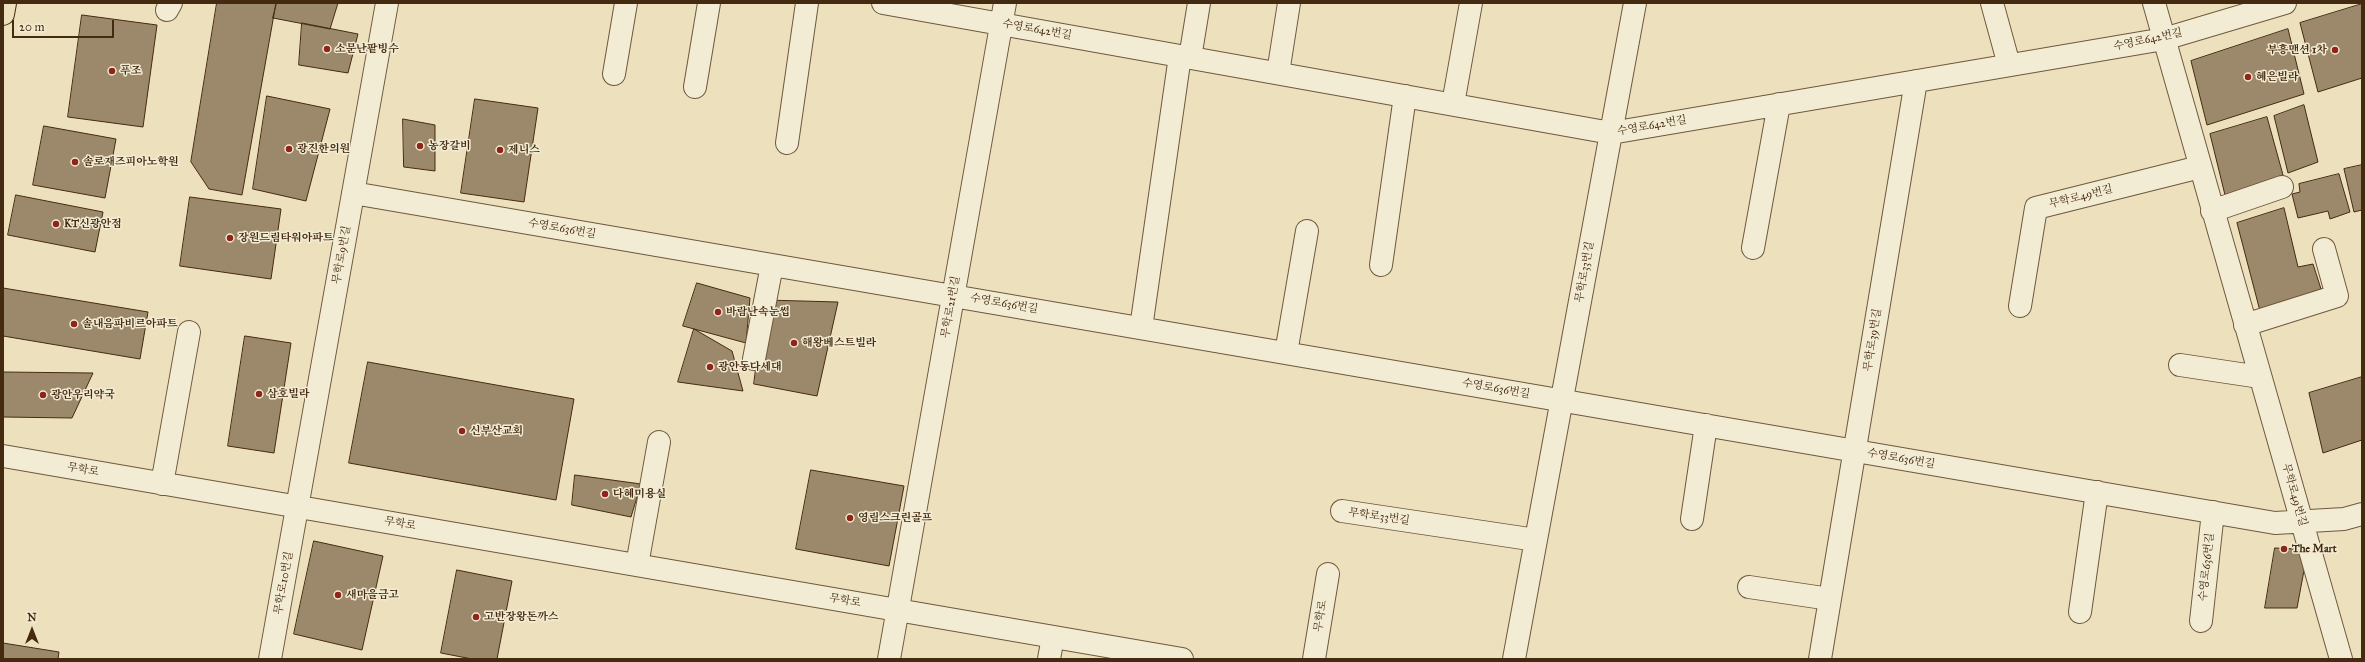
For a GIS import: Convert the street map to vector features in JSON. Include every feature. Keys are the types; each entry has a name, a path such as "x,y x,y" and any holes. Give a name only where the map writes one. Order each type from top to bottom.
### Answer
{"main road":[{"path":"3,14 5,3"}],"street":[{"name":"무학로9번길","path":"297,506 387,3"},
{"path":"614,74 626,3"},
{"path":"695,87 709,3"},
{"path":"787,143 807,3"},
{"name":"수영로642번길","path":"884,3 1003,13 1185,57 1611,133 2164,39 2285,3"},
{"path":"1141,328 1185,57 1199,3"},
{"path":"1278,73 1289,3"},
{"path":"1453,104 1471,3"},
{"name":"무학로33번길","path":"1514,659 1636,3"},
{"path":"1992,3 2009,65"},
{"name":"무학로49번길","path":"2154,3 2212,211 2341,659"},
{"name":"무학로21번길","path":"889,659 1003,13"},
{"name":"무학로39번길","path":"1820,659 1916,81"},
{"path":"1381,264 1405,96"},
{"path":"1753,248 1779,104"},
{"name":"무학로49번길","path":"2020,306 2036,208 2200,167"},
{"path":"2212,211 2282,187"},
{"name":"수영로636번길","path":"353,193 2275,523 2344,519 2362,514"},
{"path":"1286,353 1307,230"},
{"path":"2245,325 2337,296 2324,249"},
{"path":"754,359 772,264"},
{"path":"162,484 189,332"},
{"path":"2180,365 2260,377"},
{"path":"1692,519 1706,425"},
{"path":"637,565 659,442"},
{"name":"무학로","path":"3,456 1182,659"},
{"path":"2080,612 2097,492"},
{"name":"무학로10번길","path":"270,659 297,506"},
{"name":"무학로33번길","path":"1342,511 1536,540"},
{"name":"수영로636번길","path":"2201,621 2213,512"},
{"name":"무학로","path":"1314,659 1328,574"},
{"path":"1749,587 1830,599"},
{"path":"1049,659 1053,637"}],"building":[{"path":"217,3 276,3 242,195 209,189 191,162"},
{"path":"277,3 338,3 330,29 273,18"},
{"name":"부흥맨션 1차","path":"2362,4 2362,78 2318,92 2300,23"},
{"name":"푸조","path":"82,15 157,25 143,127 68,117"},
{"name":"소문난팥빙수","path":"302,23 358,34 348,73 299,65"},
{"name":"혜은빌라","path":"2288,29 2304,94 2207,125 2191,61"},
{"name":"광진한의원","path":"267,96 330,109 306,201 253,189"},
{"name":"제니스","path":"475,99 538,108 524,202 461,193"},
{"path":"2304,105 2318,162 2288,173 2274,116"},
{"path":"2267,117 2283,175 2225,195 2210,134"},
{"name":"농장갈비","path":"403,119 435,125 435,171 404,167"},
{"name":"솔로재즈피아노학원","path":"44,126 116,139 105,198 33,185"},
{"path":"2362,165 2362,210 2354,212 2344,169"},
{"path":"2339,174 2350,212 2330,219 2328,211 2298,218 2292,194 2300,192 2299,184"},
{"name":"KT신광안점","path":"16,195 103,212 95,252 8,235"},
{"name":"장원드림타워아파트","path":"190,197 281,209 271,279 180,266"},
{"path":"2284,208 2298,267 2313,264 2321,289 2260,311 2237,223"},
{"name":"바람난속눈썹","path":"697,283 750,298 746,343 683,326"},
{"name":"솔내음파비르아파트","path":"3,288 148,312 140,359 3,336"},
{"name":"해왕베스트빌라","path":"765,300 838,302 817,396 754,384"},
{"name":"광안동다세대","path":"694,329 732,351 743,391 678,382"},
{"name":"삼호빌라","path":"245,336 291,343 274,453 228,446"},
{"name":"신부산교회","path":"368,362 574,399 556,500 349,463"},
{"name":"광안우리약국","path":"3,372 93,373 72,418 3,417"},
{"path":"2362,377 2362,440 2323,453 2309,393"},
{"name":"영림스크린골프","path":"811,470 904,486 889,566 796,549"},
{"name":"다혜미용실","path":"575,475 641,484 631,517 572,505"},
{"name":"새마을금고","path":"314,541 383,556 362,650 294,634"},
{"path":"2275,548 2297,549 2305,565 2297,608 2265,608"},
{"name":"고반장왕돈까스","path":"457,570 512,581 497,659 472,659 441,653"},
{"path":"3,643 59,652 58,659 3,659"}],"place":[{"name":"소문난팥빙수","path":"327,49"},
{"name":"부흥맨션 1차","path":"2335,50"},
{"name":"푸조","path":"112,71"},
{"name":"혜은빌라","path":"2248,77"},
{"name":"농장갈비","path":"420,146"},
{"name":"광진한의원","path":"289,149"},
{"name":"제니스","path":"500,150"},
{"name":"솔로재즈피아노학원","path":"75,162"},
{"name":"KT신광안점","path":"56,224"},
{"name":"장원드림타워아파트","path":"230,238"},
{"name":"바람난속눈썹","path":"718,312"},
{"name":"솔내음파비르아파트","path":"74,324"},
{"name":"해왕베스트빌라","path":"794,343"},
{"name":"광안동다세대","path":"710,367"},
{"name":"삼호빌라","path":"259,394"},
{"name":"광안우리약국","path":"43,395"},
{"name":"신부산교회","path":"462,431"},
{"name":"다혜미용실","path":"605,494"},
{"name":"영림스크린골프","path":"850,518"},
{"name":"The Mart","path":"2284,549"},
{"name":"새마을금고","path":"338,595"},
{"name":"고반장왕돈까스","path":"476,617"}]}
